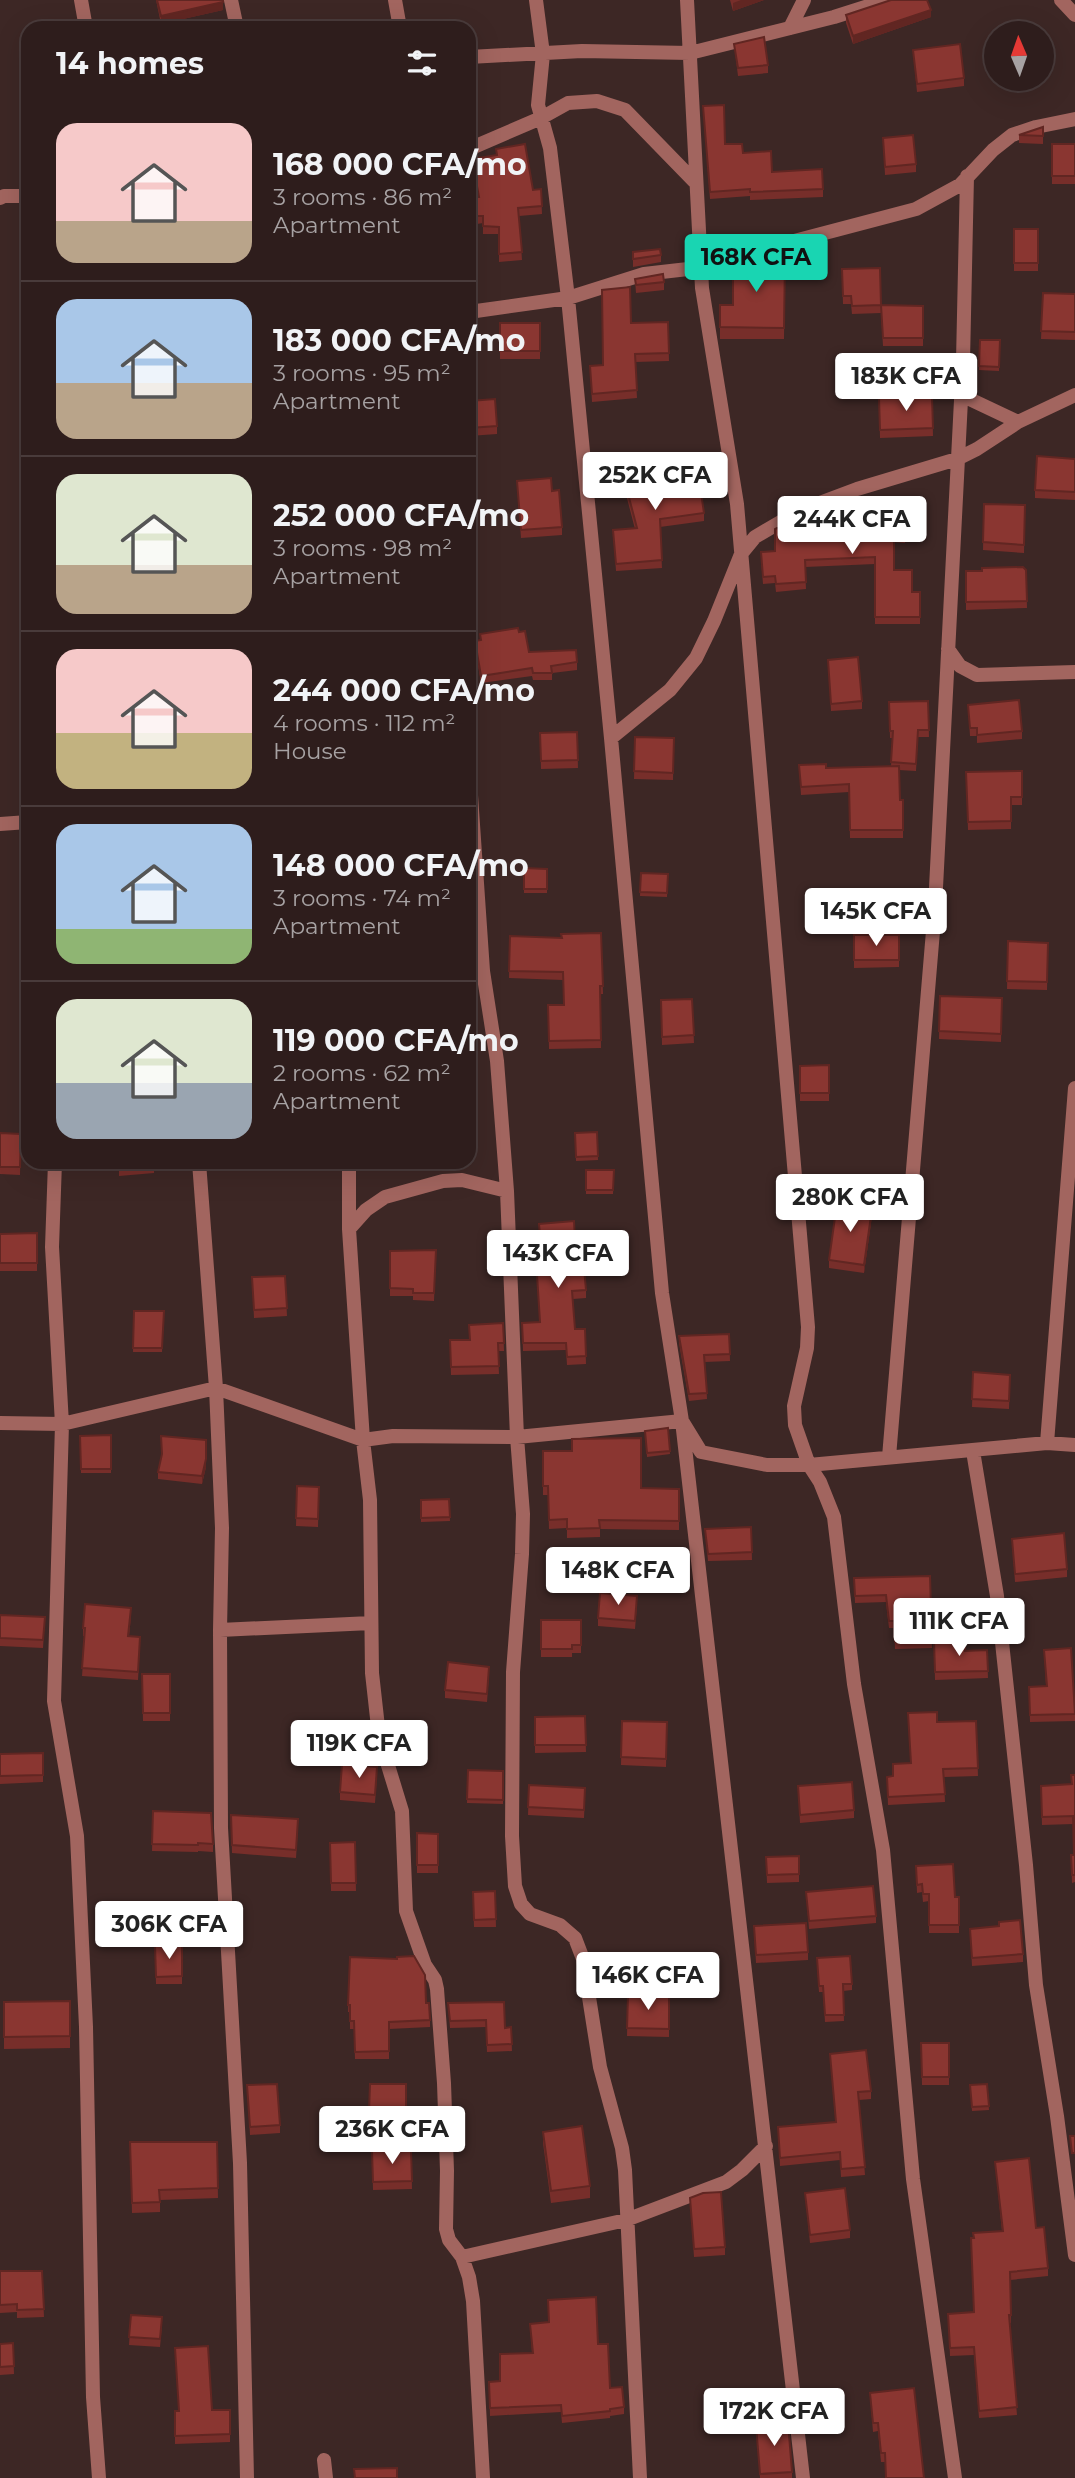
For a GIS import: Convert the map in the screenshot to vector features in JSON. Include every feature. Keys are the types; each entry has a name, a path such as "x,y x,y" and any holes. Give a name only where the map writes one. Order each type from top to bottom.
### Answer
{"street":[{"path":"81,0 85,21"},
{"path":"231,0 236,21"},
{"path":"395,0 399,21"},
{"path":"536,0 543,54 538,105 550,148 568,298 662,1293 682,1421 803,2478"},
{"path":"687,0 700,265 737,504 808,1327 807,1348 794,1406 795,1425 809,1465 820,1482 834,1517 854,1684 883,1850 913,2179 954,2478"},
{"path":"790,28 804,0"},
{"path":"476,57 595,51 690,53 834,17 887,0"},
{"path":"1061,0 1075,15"},
{"path":"476,146 569,103 584,100 612,104 625,110 638,122 696,184"},
{"path":"476,311 568,298 644,274 688,269 916,209 960,185 1012,135 1075,119"},
{"path":"889,1457 935,907 961,395 967,176"},
{"path":"0,183 6,197"},
{"path":"961,395 1018,422"},
{"path":"611,738 670,690 695,659 714,621 741,554 755,537 801,510 857,489 957,459 1018,422 1075,395"},
{"path":"948,649 960,666 977,675 1075,672"},
{"path":"0,824 21,822"},
{"path":"476,843 483,971 496,1061 507,1191 517,1437 523,1514 513,1672 512,1836 515,1886 521,1904 530,1914 561,1925 575,1938 583,1959 600,2067 622,2148 625,2170 640,2478"},
{"path":"1046,1443 1075,1088"},
{"path":"55,1169 52,1247 62,1424 54,1701 77,1836 86,2027 93,2396 99,2478"},
{"path":"200,1169 216,1388 222,1528 221,1828 240,2163 247,2478"},
{"path":"349,1169 349,1229 363,1440 370,1500 372,1673 379,1736 402,1811 406,1911 425,1965 435,1980 437,1989 444,2083 446,2229 449,2240 462,2257 473,2301 483,2478"},
{"path":"349,1229 366,1210 385,1197 443,1181 462,1180 507,1191"},
{"path":"0,1423 62,1424 216,1388 363,1440 393,1436 517,1437 682,1421"},
{"path":"682,1421 701,1452 768,1465 809,1465 1046,1443 1075,1445"},
{"path":"973,1451 997,1596 1036,1985 1075,2255"},
{"path":"220,1630 371,1623"},
{"path":"462,2257 626,2220 726,2182 766,2146"},
{"path":"324,2460 326,2478"}],"building":[{"path":"157,0 223,0 223,2 161,16"},
{"path":"891,0 927,0 931,10 853,36 846,15"},
{"path":"764,37 768,65 738,68 734,44"},
{"path":"960,44 964,78 917,84 913,50"},
{"path":"724,105 725,144 742,144 743,153 771,151 772,172 822,169 823,189 710,192 703,106"},
{"path":"1043,127 1043,136 1019,135"},
{"path":"913,135 916,164 885,167 883,138"},
{"path":"525,144 533,190 541,189 542,206 518,208 522,252 499,254 499,227 483,226 483,216 477,216 476,197 479,197 476,158 497,155 496,149"},
{"path":"1052,144 1075,144 1075,176 1052,176"},
{"path":"1014,229 1038,229 1038,263 1014,263"},
{"path":"660,249 661,255 633,259 633,252"},
{"path":"733,258 785,258 784,328 720,327 720,305 733,305"},
{"path":"880,268 881,305 852,306 851,296 843,296 842,269"},
{"path":"663,274 664,282 636,285 635,279"},
{"path":"630,287 631,323 668,322 669,353 635,354 637,390 592,394 590,366 603,365 602,290"},
{"path":"1043,293 1075,294 1075,332 1041,331"},
{"path":"881,305 923,306 923,338 883,338"},
{"path":"500,323 540,323 540,351 500,351"},
{"path":"980,340 1000,340 999,367 979,366"},
{"path":"932,397 933,428 880,430 879,398"},
{"path":"495,399 497,426 476,428 476,400"},
{"path":"1037,456 1075,459 1075,492 1035,490"},
{"path":"639,467 643,479 698,472 704,513 660,519 662,560 616,564 613,530 637,528 622,471"},
{"path":"551,478 552,491 559,490 562,527 521,530 517,481"},
{"path":"880,501 908,504 905,536 894,535 894,570 912,570 912,592 920,592 920,617 875,617 875,557 805,560 806,582 776,584 775,576 763,577 761,552 775,551 775,529 795,528 795,538 834,536 834,514 879,514"},
{"path":"984,504 1025,505 1024,545 983,542"},
{"path":"1023,567 1026,570 1027,601 966,602 966,571"},
{"path":"518,628 519,632 525,631 529,652 576,650 577,662 551,666 552,673 533,673 532,668 481,676 476,647 476,641 481,640 480,634"},
{"path":"858,657 862,701 831,704 828,660"},
{"path":"1019,700 1022,731 977,735 977,728 970,728 968,705"},
{"path":"928,701 929,730 918,730 916,764 891,762 893,731 890,731 889,702"},
{"path":"577,732 578,760 541,761 540,733"},
{"path":"635,737 674,738 673,773 634,771"},
{"path":"826,764 826,768 899,766 903,830 850,830 849,784 801,787 799,765"},
{"path":"1022,771 1022,797 1011,797 1011,821 968,822 966,772"},
{"path":"524,868 547,869 547,889 524,889"},
{"path":"641,873 668,874 667,893 640,892"},
{"path":"601,933 601,1040 549,1041 548,1005 564,1005 563,972 509,971 510,936 562,938 561,934"},
{"path":"854,935 899,935 899,960 854,960"},
{"path":"1008,941 1048,943 1047,982 1007,981"},
{"path":"940,996 1002,998 1001,1034 939,1031"},
{"path":"692,999 694,1035 662,1037 661,1000"},
{"path":"829,1065 829,1093 800,1093 800,1066"},
{"path":"597,1132 598,1156 576,1157 575,1133"},
{"path":"0,1133 21,1134 20,1167 0,1167"},
{"path":"586,1170 614,1170 613,1190 586,1190"},
{"path":"837,1203 872,1209 864,1265 829,1260"},
{"path":"574,1221 576,1257 583,1256 586,1290 572,1291 575,1329 585,1329 586,1356 567,1357 566,1343 523,1343 522,1323 540,1322 536,1259 542,1259 539,1224"},
{"path":"37,1233 37,1263 0,1263 0,1234"},
{"path":"436,1250 434,1293 413,1293 413,1289 390,1288 390,1251"},
{"path":"285,1276 287,1308 254,1310 252,1277"},
{"path":"134,1311 164,1311 162,1348 133,1348"},
{"path":"503,1323 504,1343 498,1343 499,1366 451,1367 450,1340 470,1340 469,1325"},
{"path":"729,1334 730,1354 704,1355 707,1393 689,1394 679,1336"},
{"path":"973,1372 1010,1375 1009,1401 972,1399"},
{"path":"668,1428 670,1451 647,1453 645,1431"},
{"path":"111,1435 111,1469 81,1469 80,1436"},
{"path":"161,1436 206,1440 202,1476 158,1472 162,1454"},
{"path":"641,1438 641,1488 679,1489 679,1521 599,1520 600,1528 567,1529 567,1519 549,1520 548,1486 543,1486 543,1451 572,1451 572,1439"},
{"path":"297,1486 319,1487 318,1519 296,1518"},
{"path":"449,1499 450,1517 421,1518 421,1500"},
{"path":"751,1527 752,1552 708,1554 705,1529"},
{"path":"1064,1533 1067,1569 1015,1574 1012,1539"},
{"path":"930,1576 932,1641 895,1642 894,1621 889,1621 886,1595 855,1596 854,1578"},
{"path":"600,1593 637,1596 635,1621 598,1618"},
{"path":"85,1604 131,1608 128,1636 140,1637 138,1672 82,1668"},
{"path":"0,1615 45,1617 43,1640 0,1638"},
{"path":"541,1620 581,1620 581,1645 572,1645 572,1649 541,1649"},
{"path":"965,1640 965,1651 987,1650 988,1671 935,1672 934,1641"},
{"path":"1071,1648 1075,1714 1030,1715 1029,1687 1047,1686 1044,1650"},
{"path":"448,1662 489,1667 487,1694 445,1690"},
{"path":"142,1674 170,1674 170,1713 143,1713"},
{"path":"937,1712 937,1722 976,1721 978,1768 943,1769 945,1794 888,1797 887,1777 893,1776 893,1764 911,1763 908,1713"},
{"path":"585,1716 586,1745 535,1745 535,1717"},
{"path":"622,1721 667,1722 666,1759 621,1757"},
{"path":"43,1753 43,1775 0,1776 0,1754"},
{"path":"342,1764 377,1767 375,1795 340,1792"},
{"path":"468,1770 503,1771 503,1800 467,1799"},
{"path":"1071,1775 1075,1775 1075,1875 1072,1875 1071,1855 1074,1855 1073,1816 1042,1817 1041,1786 1072,1784"},
{"path":"852,1782 854,1810 800,1815 798,1786"},
{"path":"529,1785 585,1788 584,1810 528,1807"},
{"path":"153,1811 211,1813 213,1844 152,1844"},
{"path":"231,1815 298,1819 296,1850 232,1845"},
{"path":"417,1833 438,1834 438,1865 417,1865"},
{"path":"355,1842 356,1883 331,1883 330,1843"},
{"path":"799,1856 799,1874 767,1875 766,1857"},
{"path":"953,1864 955,1897 959,1897 959,1925 929,1925 929,1894 923,1894 922,1884 917,1885 916,1866"},
{"path":"873,1886 876,1916 809,1921 806,1892"},
{"path":"495,1891 496,1919 474,1920 473,1892"},
{"path":"1020,1920 1023,1954 972,1958 970,1929 999,1926 999,1922"},
{"path":"806,1923 808,1952 756,1955 754,1926"},
{"path":"155,1945 182,1945 182,1976 156,1977"},
{"path":"414,1956 425,1975 430,2020 389,2022 389,2051 355,2052 354,2021 350,2021 348,2005 350,1957 397,1959"},
{"path":"850,1956 852,1984 843,1984 844,2015 825,2015 817,1958"},
{"path":"628,1995 669,1996 669,2029 627,2028"},
{"path":"70,2001 70,2036 4,2037 4,2002"},
{"path":"504,2002 505,2028 511,2027 512,2044 487,2045 486,2020 450,2021 448,2003"},
{"path":"921,2043 949,2043 949,2077 922,2077"},
{"path":"866,2050 871,2091 858,2092 865,2167 841,2169 840,2152 780,2158 778,2127 836,2122 830,2054"},
{"path":"277,2084 280,2125 250,2127 247,2085"},
{"path":"370,2084 406,2084 406,2112 369,2112"},
{"path":"987,2084 989,2106 972,2107 970,2085"},
{"path":"582,2126 590,2186 551,2191 543,2132"},
{"path":"1070,2136 1075,2136 1075,2153 1072,2153"},
{"path":"130,2142 217,2142 218,2188 159,2190 160,2202 132,2203"},
{"path":"411,2150 412,2181 373,2182 372,2151"},
{"path":"1029,2158 1036,2228 1044,2227 1048,2268 1010,2272 1009,2315 1017,2407 979,2411 974,2347 950,2348 948,2314 974,2312 973,2233 1003,2231 995,2162"},
{"path":"845,2188 850,2230 810,2235 805,2193"},
{"path":"721,2192 725,2247 694,2249 690,2198 703,2193"},
{"path":"0,2271 42,2271 44,2309 17,2310 17,2304 0,2305"},
{"path":"596,2297 598,2344 608,2344 610,2388 622,2387 624,2407 562,2416 561,2405 490,2408 489,2382 500,2381 500,2354 533,2353 530,2324 549,2322 548,2300"},
{"path":"131,2315 162,2317 160,2339 129,2337"},
{"path":"13,2343 14,2366 0,2367 0,2344"},
{"path":"208,2346 212,2410 230,2410 230,2434 175,2436 175,2411 179,2411 175,2348"},
{"path":"914,2388 924,2478 886,2478 885,2453 881,2453 878,2423 873,2423 870,2393"},
{"path":"788,2422 792,2472 760,2474 756,2425"},
{"path":"397,2468 397,2478 355,2478 354,2469"}]}
